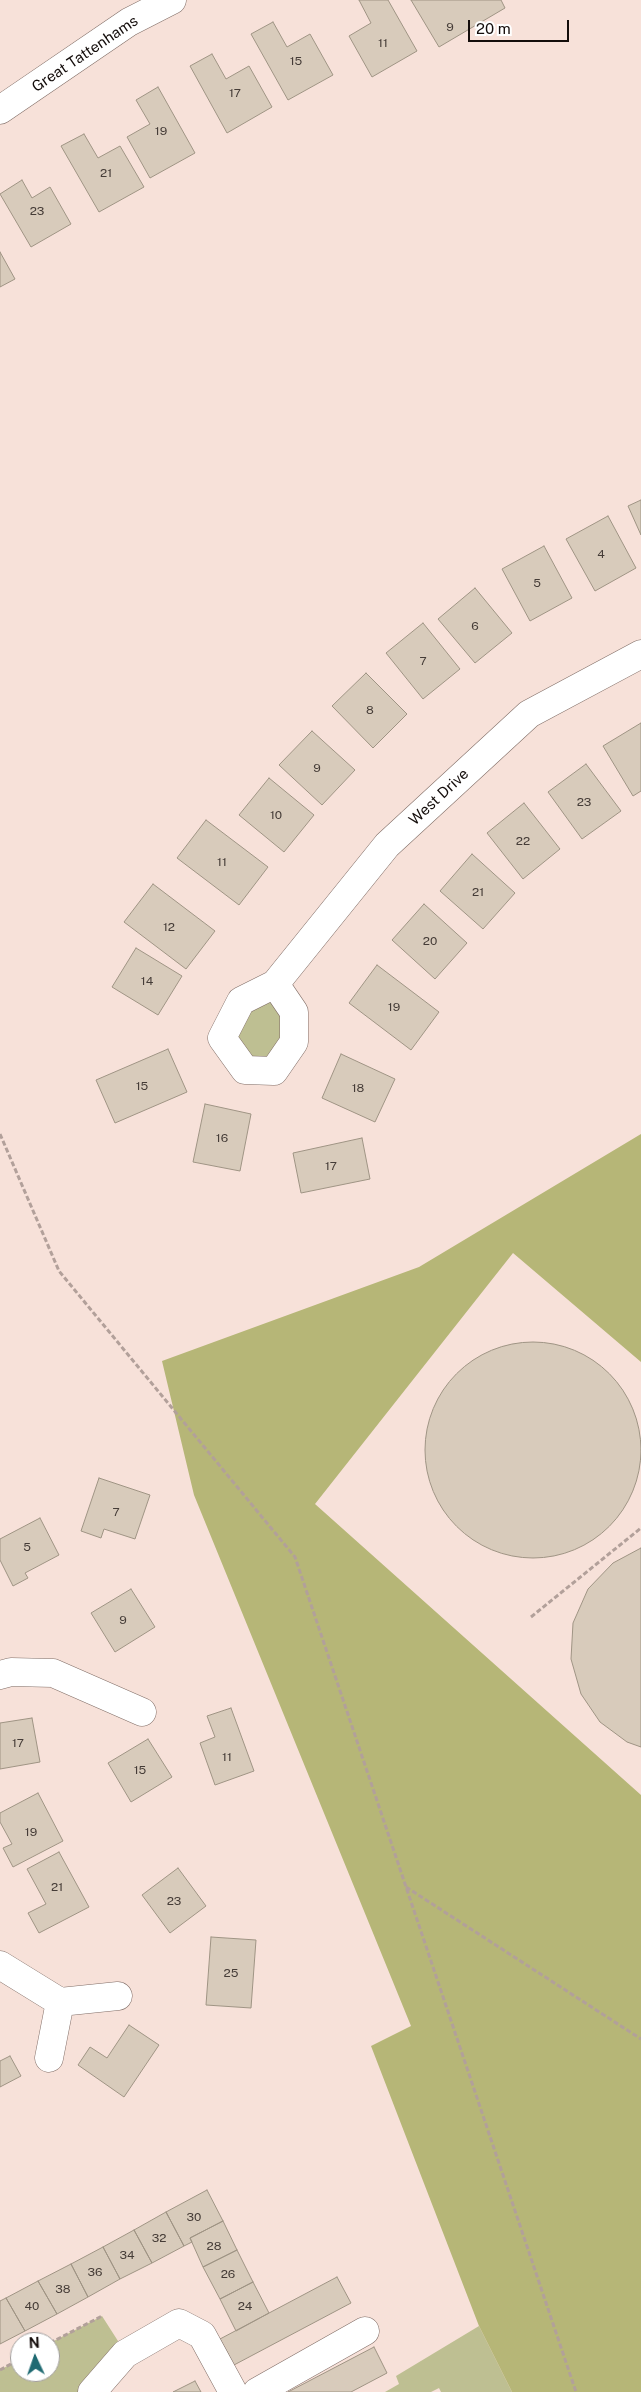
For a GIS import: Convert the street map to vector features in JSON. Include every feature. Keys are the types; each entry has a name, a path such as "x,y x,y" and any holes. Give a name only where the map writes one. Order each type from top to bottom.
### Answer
{"street":[{"name":"Great Tattenhams","path":"0,110 129,22 172,0"},
{"name":"West Drive","path":"275,984 387,845 529,714 641,654"},
{"path":"0,1675 11,1672 53,1673 142,1712"},
{"path":"0,1964 60,2002 118,1996"},
{"path":"49,2058 60,2002"},
{"path":"92,2392 126,2354 178,2323 202,2335 233,2392"},
{"path":"257,2392 365,2331"}],"path":[{"path":"0,1134 58,1271 295,1557 576,2392"},
{"path":"531,1617 641,1528"},
{"path":"406,1887 641,2038"},
{"path":"60,2338 102,2316"}],"green space":[{"path":"275,984 294,1012 274,1071 222,1038"},
{"path":"102,2316 118,2341 78,2392 0,2392 0,2370 10,2364 10,2382 60,2382 60,2338"},
{"path":"479,2326 512,2392 441,2392 439,2388 431,2392 385,2392 399,2384 396,2376"}],"shaded area":[{"path":"641,1134 641,1362 513,1253 315,1504 641,1795 641,2392 512,2392 479,2326 371,2046 411,2026 194,1495 162,1361 419,1267"}],"building":[{"path":"359,0 388,0 417,51 372,77 349,36 371,23"},
{"path":"411,0 501,0 505,8 439,47"},
{"path":"273,22 287,47 310,34 333,75 288,100 251,34"},
{"path":"212,54 226,79 249,66 272,107 227,133 190,66"},
{"path":"158,87 195,153 150,178 127,137 150,124 136,100"},
{"path":"84,134 98,158 120,146 144,187 99,212 61,146"},
{"path":"22,180 32,198 50,187 71,224 31,247 0,194"},
{"path":"0,252 15,279 0,287"},
{"path":"641,500 641,535 628,506"},
{"path":"608,516 636,568 595,591 566,539"},
{"path":"544,546 572,598 530,621 502,569"},
{"path":"475,588 512,633 475,663 438,619"},
{"path":"423,623 460,669 423,699 386,653"},
{"path":"366,673 407,714 373,748 332,706"},
{"path":"641,723 641,791 633,796 603,746"},
{"path":"312,731 355,770 322,805 279,765"},
{"path":"586,764 621,811 582,839 548,792"},
{"path":"269,778 314,815 284,852 239,815"},
{"path":"524,803 560,849 523,879 487,833"},
{"path":"206,820 268,867 239,905 177,858"},
{"path":"472,854 515,893 483,929 440,891"},
{"path":"153,884 215,931 186,969 124,922"},
{"path":"424,904 467,943 435,979 392,940"},
{"path":"136,948 182,976 158,1015 112,987"},
{"path":"377,965 439,1012 411,1050 349,1003"},
{"path":"168,1049 187,1092 115,1123 96,1080"},
{"path":"341,1054 395,1079 375,1122 322,1098"},
{"path":"205,1104 251,1114 240,1171 193,1162"},
{"path":"362,1138 370,1179 301,1193 293,1153"},
{"path":"522,1342 544,1342 574,1350 593,1360 610,1373 623,1390 633,1409 641,1439 641,1461 633,1491 623,1510 610,1527 593,1540 564,1554 544,1558 522,1558 502,1554 482,1545 464,1534 449,1519 429,1481 425,1461 425,1439 429,1419 438,1399 449,1381 464,1366 502,1346"},
{"path":"99,1478 150,1495 135,1539 104,1529 101,1538 81,1531"},
{"path":"40,1518 59,1555 25,1573 28,1578 13,1586 0,1560 0,1539"},
{"path":"641,1548 641,1747 627,1742 600,1722 581,1694 571,1659 573,1623 588,1589 613,1563"},
{"path":"131,1589 155,1627 115,1652 91,1613"},
{"path":"231,1708 254,1771 215,1785 200,1743 215,1737 207,1716"},
{"path":"32,1718 40,1762 0,1769 0,1723"},
{"path":"148,1739 172,1777 131,1802 108,1763"},
{"path":"38,1793 63,1841 13,1867 3,1848 12,1844 0,1822 0,1813"},
{"path":"59,1852 89,1907 39,1933 28,1913 46,1904 27,1869"},
{"path":"178,1868 206,1906 170,1933 142,1895"},
{"path":"211,1937 256,1940 251,2008 206,2005"},
{"path":"129,2025 159,2045 124,2097 78,2065 90,2047 107,2058"},
{"path":"10,2056 21,2076 0,2087 0,2061"},
{"path":"207,2190 223,2221 190,2238 192,2242 184,2246 166,2212"},
{"path":"166,2212 184,2246 152,2263 134,2230"},
{"path":"223,2221 237,2250 203,2267 190,2238"},
{"path":"134,2230 152,2263 120,2279 103,2247"},
{"path":"103,2247 120,2279 88,2297 71,2264"},
{"path":"237,2250 253,2282 220,2299 203,2267"},
{"path":"71,2264 88,2297 57,2314 38,2281"},
{"path":"337,2277 351,2303 234,2365 220,2339"},
{"path":"38,2281 57,2314 25,2331 6,2298"},
{"path":"253,2282 269,2313 236,2331 220,2299"},
{"path":"6,2298 25,2331 10,2332 10,2339 0,2344 0,2301"},
{"path":"374,2347 387,2373 351,2392 288,2392"},
{"path":"195,2381 201,2392 173,2392"}]}
